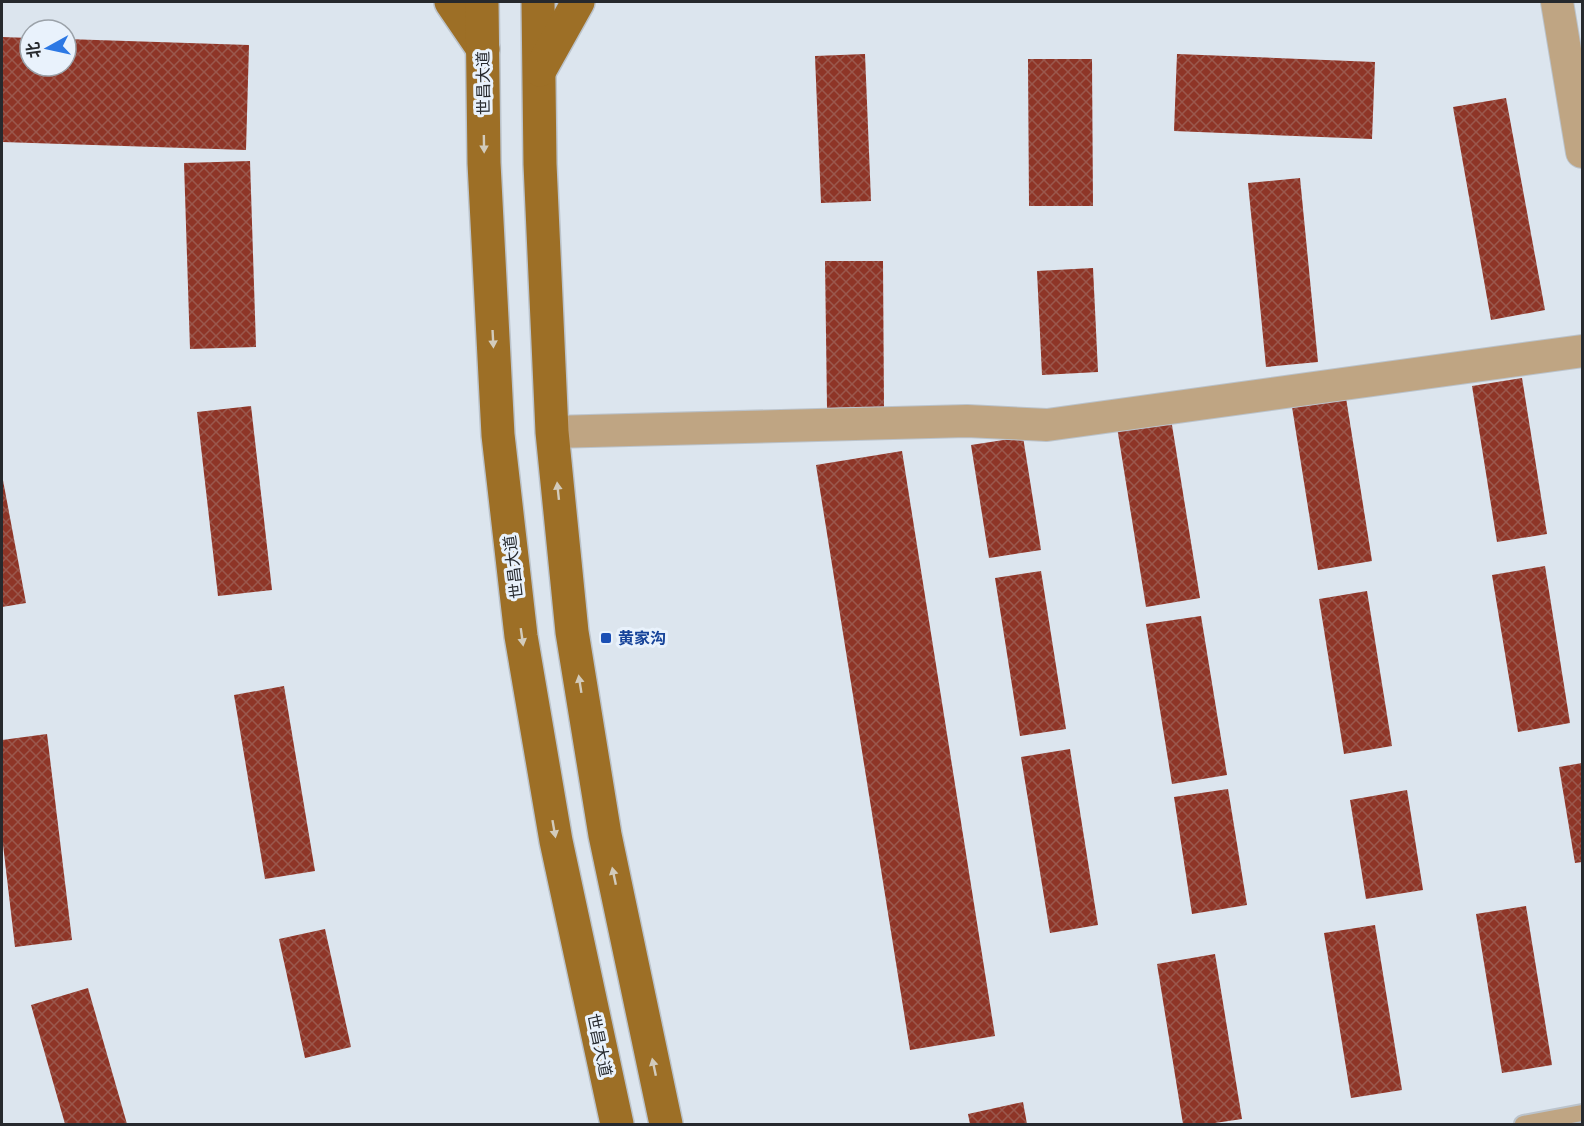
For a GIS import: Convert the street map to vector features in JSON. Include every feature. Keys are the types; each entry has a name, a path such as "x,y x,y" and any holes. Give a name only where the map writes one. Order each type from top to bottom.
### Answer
{"main road":[{"path":"451,2 483,49"},
{"name":"世昌大道","path":"482,2 484,163 498,435 521,636 556,841 617,1125"},
{"path":"538,2 540,164 552,432 575,654 605,835 666,1125"},
{"path":"539,72 578,2"}],"street":[{"path":"1557,2 1582,152"},
{"path":"552,432 968,421 1047,425 1582,351"}],"lane":[{"path":"1523,1125 1582,1113"}],"building":[{"path":"2,37 18,38 18,78 78,78 78,39 249,45 246,150 2,142"},
{"path":"865,54 871,201 821,203 815,56"},
{"path":"1177,54 1375,62 1372,139 1174,131"},
{"path":"1028,59 1092,59 1093,206 1029,206"},
{"path":"1506,98 1545,310 1491,320 1453,107"},
{"path":"250,161 256,347 190,349 184,163"},
{"path":"1300,178 1318,362 1266,367 1248,183"},
{"path":"825,261 883,261 884,407 827,408"},
{"path":"1093,268 1098,372 1042,375 1037,271"},
{"path":"1522,378 1547,534 1497,542 1472,386"},
{"path":"1346,398 1372,561 1318,570 1292,407"},
{"path":"251,406 272,590 218,596 197,412"},
{"path":"1171,419 1200,598 1146,607 1117,427"},
{"path":"1023,437 1041,550 989,558 971,445"},
{"path":"902,451 995,1036 910,1050 816,465"},
{"path":"2,475 26,603 2,607"},
{"path":"1545,566 1570,723 1518,732 1492,575"},
{"path":"1041,571 1066,729 1020,736 995,578"},
{"path":"1367,591 1392,746 1344,754 1319,599"},
{"path":"1201,616 1227,775 1172,784 1146,624"},
{"path":"284,686 315,871 265,879 234,695"},
{"path":"47,734 72,940 15,947 2,836 2,740"},
{"path":"1070,749 1098,925 1050,933 1021,757"},
{"path":"1582,763 1582,862 1575,863 1559,767"},
{"path":"1228,789 1247,905 1192,914 1174,797"},
{"path":"1407,790 1423,890 1366,899 1350,800"},
{"path":"1526,906 1552,1065 1502,1073 1476,914"},
{"path":"1375,925 1402,1090 1351,1098 1324,933"},
{"path":"325,929 351,1047 305,1058 279,939"},
{"path":"1215,954 1242,1119 1208,1124 1183,1124 1157,964"},
{"path":"88,988 127,1124 65,1124 31,1005"},
{"path":"1023,1102 1027,1124 970,1124 968,1114"}],"place":[{"name":"黄家沟","path":"606,638"}]}
